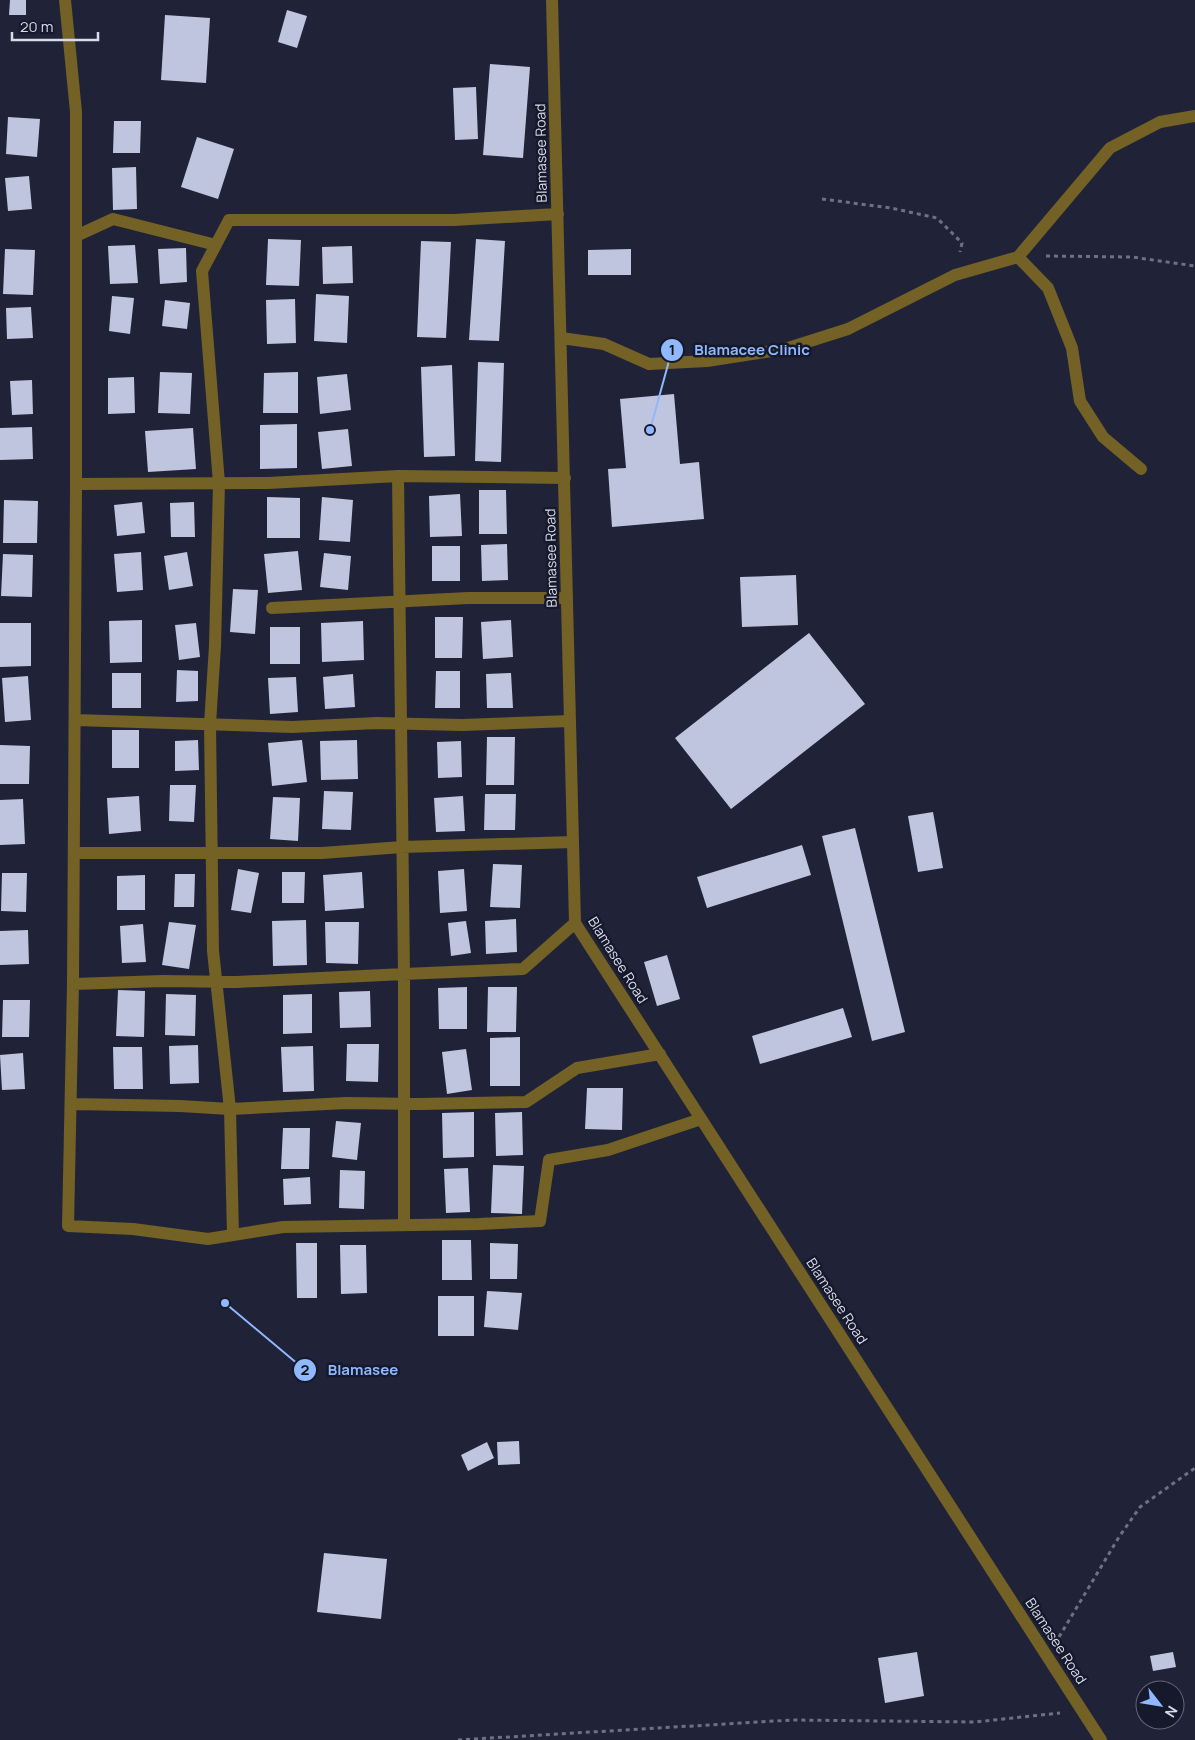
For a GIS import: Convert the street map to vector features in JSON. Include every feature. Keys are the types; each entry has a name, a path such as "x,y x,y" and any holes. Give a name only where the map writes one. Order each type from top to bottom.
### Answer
{"street":[{"path":"64,0 76,112 75,720 72,1104 68,1226 133,1230 208,1239 284,1227 479,1224 540,1221 549,1160 608,1150 701,1119"},
{"name":"Blamasee Road","path":"552,0 575,923 1101,1740"},
{"path":"561,338 604,344 650,364 707,361 785,349 848,329 955,275 1018,257 1110,148 1160,122 1195,116"},
{"path":"234,1235 230,1109 213,951 210,724 215,646 219,483 202,271 229,220 454,220 558,214"},
{"path":"76,236 113,219 216,245"},
{"path":"1018,257 1048,288 1072,348 1080,401 1103,437 1141,469"},
{"path":"76,484 268,483 398,476 564,478"},
{"path":"398,476 404,974 404,1225"},
{"path":"272,608 468,598 567,598"},
{"path":"75,720 292,727 377,723 462,725 570,720"},
{"path":"74,854 322,853 402,847 573,842"},
{"path":"73,984 311,979 523,969 575,923"},
{"path":"72,1104 230,1109 346,1103 526,1102 577,1068 660,1054"}],"path":[{"path":"822,199 891,208 937,218 962,243 955,275"},
{"path":"1018,257 1132,257 1195,266"},
{"path":"1048,1656 1119,1537 1140,1507 1195,1468"},
{"path":"458,1740 792,1720 975,1722 1083,1711"}],"building":[{"path":"10,0 26,0 26,15 9,15"},
{"path":"287,10 307,16 297,48 278,42"},
{"path":"165,15 210,18 206,83 161,80"},
{"path":"490,64 530,67 523,158 483,155"},
{"path":"476,87 478,139 455,140 453,88"},
{"path":"8,117 40,119 37,157 6,154"},
{"path":"114,121 141,121 140,153 113,153"},
{"path":"197,137 234,149 218,199 181,187"},
{"path":"136,167 137,209 113,210 112,168"},
{"path":"29,176 32,209 8,211 5,178"},
{"path":"268,239 301,240 299,286 266,285"},
{"path":"476,239 505,241 499,341 469,340"},
{"path":"421,241 451,242 446,338 417,337"},
{"path":"135,245 138,283 110,284 108,246"},
{"path":"352,246 353,283 323,284 322,247"},
{"path":"186,248 187,282 160,284 158,249"},
{"path":"5,249 35,250 33,295 3,294"},
{"path":"631,249 631,275 588,275 588,250"},
{"path":"316,294 349,296 347,343 314,341"},
{"path":"112,296 134,298 130,334 109,331"},
{"path":"295,299 296,343 267,344 266,300"},
{"path":"165,300 190,303 187,329 162,326"},
{"path":"31,307 33,338 7,339 6,308"},
{"path":"478,362 504,363 501,462 475,461"},
{"path":"452,365 455,456 424,457 421,367"},
{"path":"160,372 192,373 190,414 158,413"},
{"path":"298,372 298,413 263,413 264,373"},
{"path":"347,374 351,410 320,414 317,377"},
{"path":"134,377 135,413 108,414 108,378"},
{"path":"32,380 33,414 12,415 10,381"},
{"path":"674,394 680,464 699,462 704,519 612,527 608,469 626,468 620,399"},
{"path":"297,424 297,468 260,469 260,425"},
{"path":"32,427 33,459 0,460 0,428"},
{"path":"193,428 196,469 148,472 145,431"},
{"path":"348,429 352,466 322,469 318,432"},
{"path":"479,490 506,490 507,534 479,534"},
{"path":"460,494 462,536 430,537 429,496"},
{"path":"267,497 300,498 300,538 267,538"},
{"path":"322,497 353,500 350,542 319,540"},
{"path":"4,500 38,501 37,543 3,543"},
{"path":"142,502 145,533 117,536 114,505"},
{"path":"194,502 195,537 171,537 170,503"},
{"path":"507,544 508,580 482,581 481,545"},
{"path":"432,546 460,546 460,581 432,581"},
{"path":"298,551 302,590 268,593 264,554"},
{"path":"141,552 143,590 117,592 114,554"},
{"path":"187,552 193,586 169,590 164,556"},
{"path":"324,553 351,556 348,590 320,587"},
{"path":"3,554 33,555 32,597 1,596"},
{"path":"796,575 798,625 742,627 740,577"},
{"path":"233,589 258,590 255,634 230,632"},
{"path":"435,617 463,617 462,658 435,658"},
{"path":"142,620 142,662 110,663 109,621"},
{"path":"511,620 513,657 483,659 481,622"},
{"path":"363,621 364,660 322,662 321,623"},
{"path":"0,623 31,623 31,666 0,667"},
{"path":"196,623 200,657 179,660 175,625"},
{"path":"270,627 300,627 300,664 270,664"},
{"path":"809,633 865,704 731,809 675,738"},
{"path":"177,670 198,671 198,701 176,702"},
{"path":"436,671 460,671 460,708 435,708"},
{"path":"112,673 141,673 141,708 112,708"},
{"path":"511,673 513,708 487,708 486,674"},
{"path":"353,674 355,707 325,709 323,677"},
{"path":"28,676 31,720 5,722 2,678"},
{"path":"296,677 298,712 270,714 268,678"},
{"path":"112,730 139,730 139,768 112,768"},
{"path":"487,737 515,737 514,785 486,785"},
{"path":"198,740 199,770 175,771 175,741"},
{"path":"302,740 307,782 272,786 268,743"},
{"path":"357,740 358,779 321,780 320,741"},
{"path":"461,741 462,777 438,778 437,742"},
{"path":"0,745 30,746 29,784 0,784"},
{"path":"170,785 196,785 194,822 169,821"},
{"path":"324,791 353,792 351,830 322,829"},
{"path":"485,794 516,794 515,830 484,830"},
{"path":"139,796 141,831 109,834 107,798"},
{"path":"463,796 465,831 436,832 434,798"},
{"path":"273,797 300,798 298,841 270,839"},
{"path":"23,799 25,844 0,845 0,800"},
{"path":"933,812 943,868 918,872 908,816"},
{"path":"855,828 905,1032 872,1041 822,836"},
{"path":"802,845 811,875 707,908 697,877"},
{"path":"493,864 522,865 520,908 490,907"},
{"path":"238,869 259,873 251,913 231,910"},
{"path":"464,869 467,911 440,913 438,871"},
{"path":"282,872 305,872 304,903 282,903"},
{"path":"362,872 364,908 325,911 323,875"},
{"path":"2,873 27,873 26,912 1,911"},
{"path":"175,874 195,874 194,907 174,907"},
{"path":"145,875 145,910 117,910 117,876"},
{"path":"516,919 517,952 486,954 485,921"},
{"path":"306,920 307,965 273,966 272,921"},
{"path":"466,921 471,953 451,956 448,923"},
{"path":"169,922 196,925 189,969 162,965"},
{"path":"325,922 359,922 358,964 326,963"},
{"path":"143,924 146,962 122,963 120,926"},
{"path":"28,930 29,964 0,965 0,931"},
{"path":"667,955 680,999 657,1006 644,962"},
{"path":"467,987 467,1029 439,1029 438,988"},
{"path":"488,987 517,987 516,1032 487,1032"},
{"path":"118,990 145,991 144,1037 116,1036"},
{"path":"370,991 371,1027 340,1028 339,992"},
{"path":"166,994 196,995 195,1036 165,1035"},
{"path":"312,994 312,1033 283,1034 283,995"},
{"path":"3,1000 30,1000 29,1037 2,1037"},
{"path":"843,1008 852,1037 760,1064 752,1036"},
{"path":"520,1037 520,1086 490,1086 490,1038"},
{"path":"347,1044 379,1044 378,1082 346,1081"},
{"path":"198,1045 199,1083 170,1084 169,1046"},
{"path":"313,1046 314,1091 283,1092 281,1047"},
{"path":"113,1047 142,1047 143,1089 114,1089"},
{"path":"466,1049 472,1090 447,1094 442,1052"},
{"path":"23,1053 25,1089 2,1090 0,1055"},
{"path":"587,1088 623,1088 622,1130 585,1129"},
{"path":"474,1112 474,1157 443,1158 442,1113"},
{"path":"522,1112 523,1155 496,1156 495,1113"},
{"path":"336,1121 361,1123 357,1160 332,1157"},
{"path":"283,1128 310,1128 309,1169 281,1169"},
{"path":"493,1165 524,1166 522,1214 491,1213"},
{"path":"468,1168 470,1212 446,1213 444,1169"},
{"path":"340,1170 365,1171 364,1209 339,1208"},
{"path":"310,1177 311,1204 284,1205 283,1179"},
{"path":"442,1240 471,1240 472,1280 442,1280"},
{"path":"296,1243 317,1243 317,1298 297,1298"},
{"path":"490,1243 518,1244 517,1279 490,1279"},
{"path":"340,1245 366,1245 367,1293 341,1294"},
{"path":"487,1291 522,1293 518,1330 484,1327"},
{"path":"438,1296 474,1296 474,1336 438,1336"},
{"path":"519,1441 520,1464 498,1465 497,1442"},
{"path":"487,1442 494,1458 468,1471 461,1455"},
{"path":"324,1553 387,1559 381,1619 317,1612"},
{"path":"917,1652 924,1696 885,1703 878,1658"},
{"path":"1173,1652 1176,1667 1153,1671 1150,1656"}],"place":[{"name":"Blamacee Clinic","path":"650,430"},
{"name":"Blamasee","path":"225,1303"}]}
